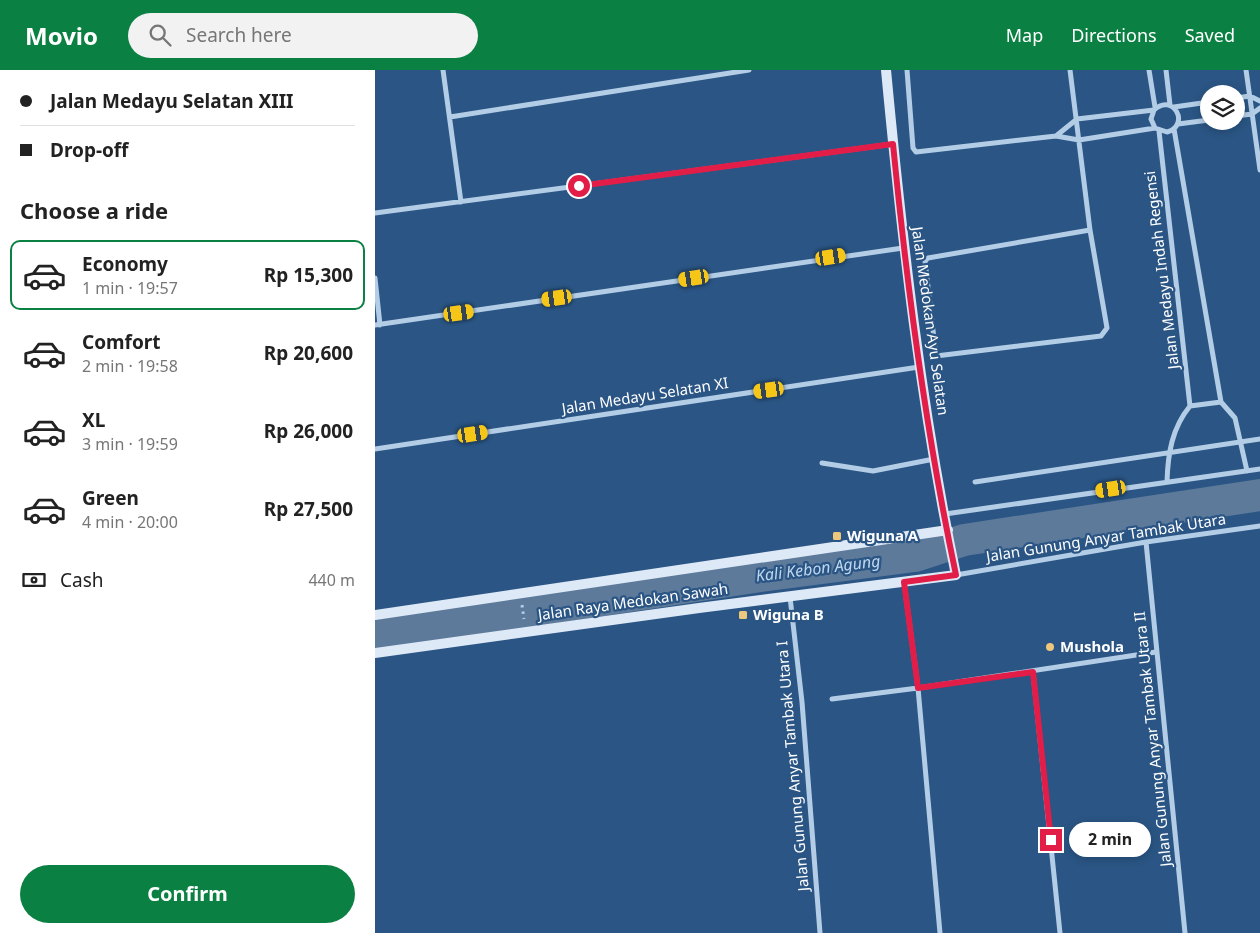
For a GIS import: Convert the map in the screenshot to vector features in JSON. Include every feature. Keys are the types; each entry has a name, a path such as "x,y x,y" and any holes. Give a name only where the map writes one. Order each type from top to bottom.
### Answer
{"street":[{"path":"443,70 461,202"},
{"path":"450,118 749,70"},
{"name":"Jalan Medokan Ayu Selatan","path":"886,70 903,248 919,367 955,571"},
{"path":"907,70 913,148 916,152 1056,136 1079,140 1157,130 1167,132 1176,127 1200,122"},
{"path":"1070,70 1090,230 1107,328 1101,336 935,356 925,261 927,258 1090,230"},
{"path":"1149,70 1154,108 1151,119 1157,130"},
{"path":"1166,70 1172,106 1179,115 1176,127"},
{"path":"1246,70 1260,170"},
{"path":"1245,97 1250,96 1260,101"},
{"path":"1056,136 1077,119 1154,108 1162,104 1172,106 1200,103"},
{"path":"1245,115 1252,114 1260,108"},
{"name":"Jalan Medayu Indah Regensi","path":"1176,127 1221,402 1235,418 1247,470"},
{"name":"Jalan Medayu Indah Regensi","path":"1157,130 1190,406"},
{"path":"375,213 893,144"},
{"path":"375,278 378,325 903,248"},
{"name":"Jalan Medayu Selatan XI","path":"375,449 919,367"},
{"path":"1167,481 1168,452 1176,428 1190,406 1221,402"},
{"path":"975,482 1260,439"},
{"path":"822,462 873,471 935,459"},
{"path":"945,514 1260,468"},
{"name":"Jalan Gunung Anyar Tambak Utara","path":"955,571 1260,526"},
{"name":"Jalan Raya Medokan Sawah","path":"375,615 948,532"},
{"name":"Jalan Gunung Anyar Tambak Utara II","path":"1146,542 1185,933"},
{"name":"Jalan Raya Medokan Sawah","path":"375,653 904,582 955,571"},
{"path":"904,582 918,688 940,933"},
{"name":"Jalan Gunung Anyar Tambak Utara I","path":"789,597 802,702 820,933"},
{"path":"832,699 1033,672 1157,652"},
{"path":"1033,672 1060,933"}],"path":[{"path":"523,606 524,620"}],"waterway":[{"name":"Kali Kebon Agung","path":"375,635 761,576 915,556 964,540 1260,495"}],"place":[{"name":"Wiguna A","path":"837,536"},
{"name":"Wiguna B","path":"743,615"},
{"name":"Mushola","path":"1050,647"}],"route":[{"path":"579,186 893,144 903,248 919,367 956,575 904,582 918,688 1033,672 1051,840"}]}
